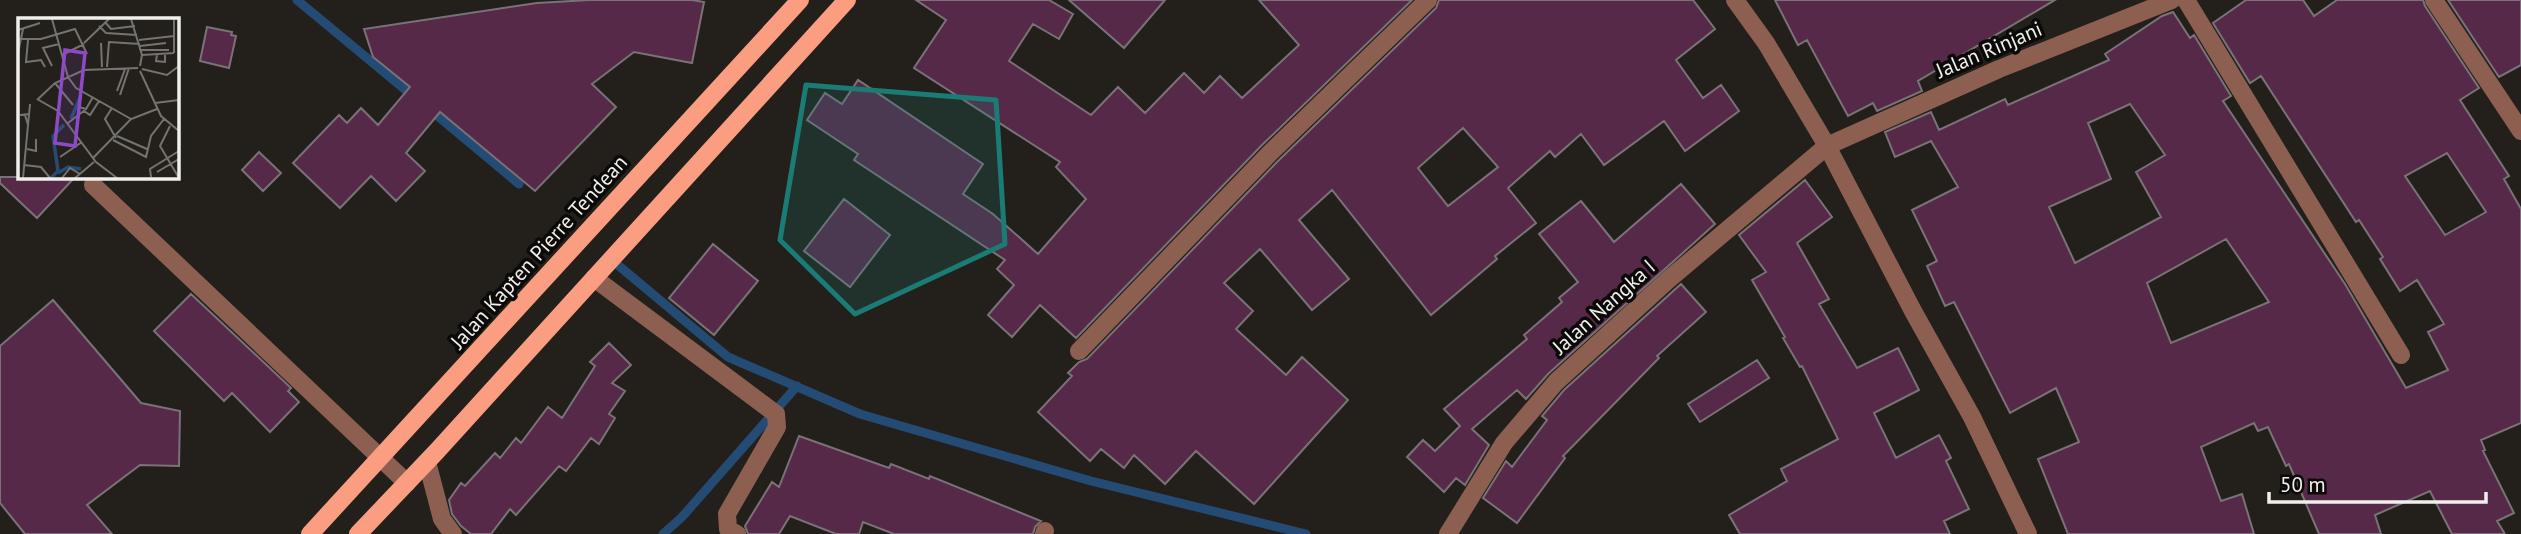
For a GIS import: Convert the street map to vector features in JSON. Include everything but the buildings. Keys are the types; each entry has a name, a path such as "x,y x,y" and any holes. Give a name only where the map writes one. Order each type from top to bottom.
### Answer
{"main road":[{"name":"Jalan Kapten Pierre Tendean","path":"310,534 800,0"},
{"path":"358,534 427,462 847,0"}],"street":[{"path":"1079,351 1270,153 1428,0"},
{"path":"1735,0 1766,43 1827,146 1972,417 2028,534"},
{"name":"Jalan Rinjani","path":"1827,146 1999,69 2172,0"},
{"path":"2186,0 2402,355"},
{"path":"2434,0 2521,131"},
{"name":"Jalan Nangka I","path":"1448,534 1504,443 1556,382 1669,279 1827,146"},
{"path":"93,185 407,483"},
{"path":"594,278 776,414 778,427 727,514 728,529 737,534"},
{"path":"427,462 442,519 453,534"}],"highlighted area":[{"path":"806,85 996,100 1005,244 855,314 780,240"}],"waterway":[{"path":"297,0 414,97"},
{"path":"428,108 519,184"},
{"path":"613,261 728,357 860,414 1091,481 1306,534"},
{"path":"663,534 682,517 797,386"}]}
